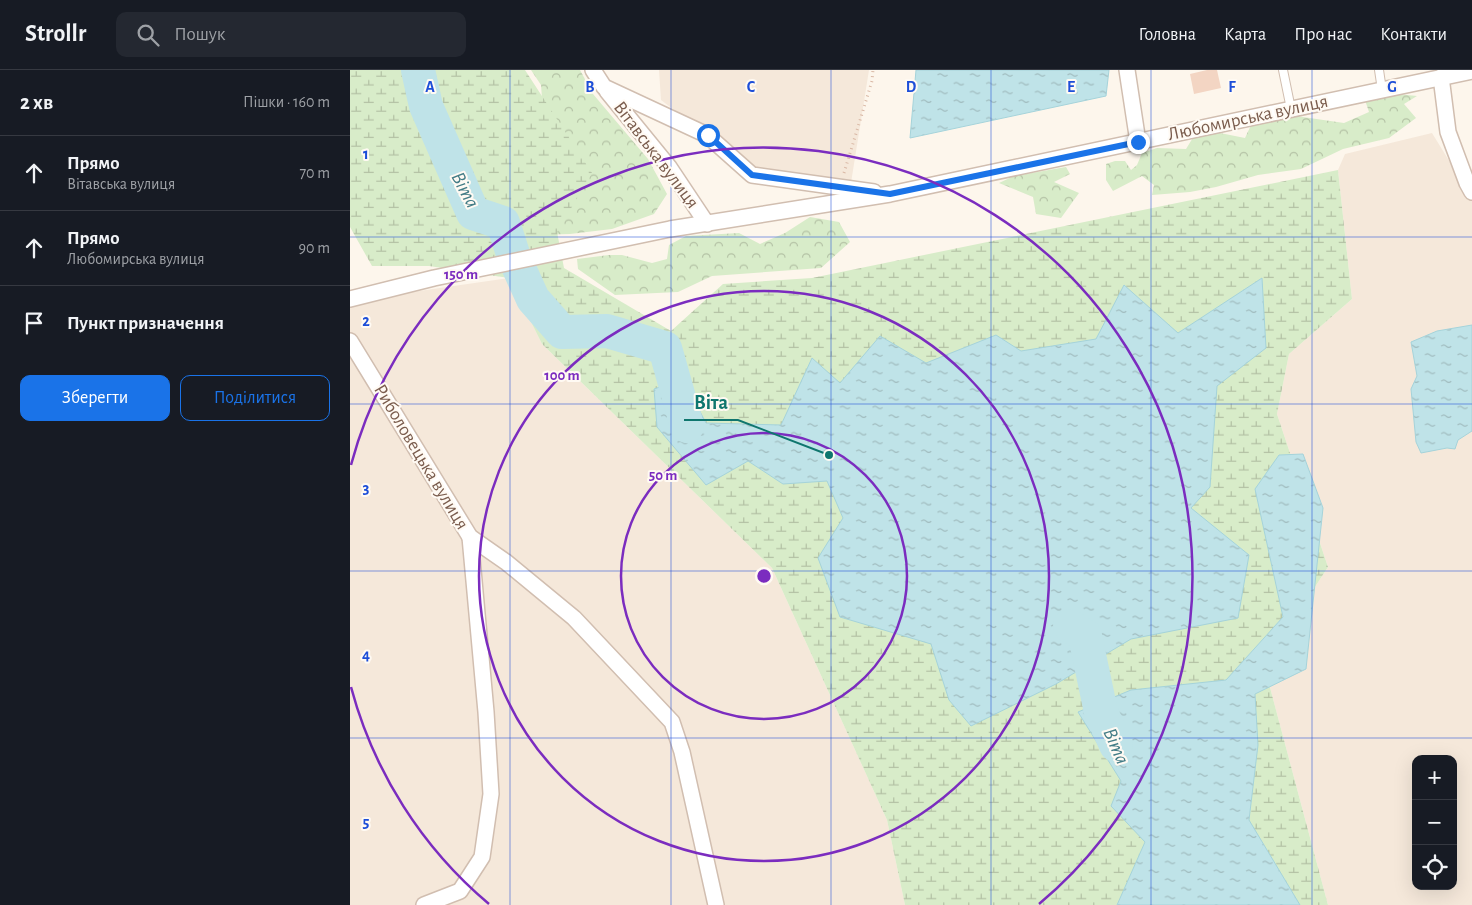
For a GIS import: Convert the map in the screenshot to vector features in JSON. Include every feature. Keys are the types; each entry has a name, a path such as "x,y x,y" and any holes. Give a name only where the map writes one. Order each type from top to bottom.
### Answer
{"street":[{"name":"Вітавська вулиця","path":"593,70 604,87 669,167 707,224"},
{"path":"1127,70 1138,142"},
{"name":"Любомирська вулиця","path":"350,299 434,278 670,229 890,194 1472,70"},
{"path":"1441,77 1448,132 1472,192"},
{"name":"Вітавська вулиця","path":"604,87 708,135 752,175 890,194"},
{"name":"Риболовецька вулиця","path":"350,341 470,537 506,562 574,618 672,722 682,752 716,905"},
{"path":"424,905 460,891 482,857 491,794 486,712 470,537"}],"lane":[{"path":"1283,70 1291,109"},
{"path":"1380,70 1382,90"}],"path":[{"path":"839,187 872,81 873,70"}],"shaded area":[{"path":"659,70 869,70 850,189 752,175 707,135 661,100"},
{"path":"1432,133 1472,198 1472,905 1328,905 1264,665 1328,567 1277,414 1289,354 1352,299 1338,170 1345,154"},
{"path":"509,278 542,344 772,568 887,820 905,905 350,905 350,301"}],"green space":[{"path":"350,70 525,70 592,173 557,232 564,268 671,331 723,284 812,278 1338,170 1352,299 1289,354 1277,414 1328,567 1264,665 1328,905 905,905 887,820 772,568 542,344 509,278 429,266 372,266 350,227"},
{"path":"531,70 580,70 593,94 648,159 667,194 654,214 612,229 570,234 533,235 544,125 541,85"},
{"path":"1397,94 1417,96 1404,104 1416,118 1389,138 1343,149 1301,169 1258,175 1190,192 1152,195 1154,185 1142,176 1113,191 1106,180 1106,164 1115,161 1125,161 1131,170 1137,165 1142,153 1157,148 1186,149 1194,136 1220,133 1245,138 1252,123 1296,116 1344,123 1369,112 1365,100"},
{"path":"1066,167 1070,174 1054,182 1079,193 1061,218 1036,214 1033,197 999,183 1014,176"},
{"path":"810,217 839,222 850,242 821,268 712,276 678,292 615,295 578,269 577,259 609,255 622,255 652,263 667,259 669,245 686,236 739,233 760,244 785,233"}],"water":[{"path":"916,70 1109,70 1106,96 910,138"},
{"path":"1262,278 1266,348 1217,386 1210,487 1191,508 1249,555 1238,618 1131,639 1056,684 971,726 949,700 931,644 840,617 818,558 843,518 827,481 783,484 748,461 706,485 657,427 654,389 683,379 706,423 781,425 812,358 840,383 880,336 926,363 996,335 1021,351 1096,339 1124,285 1178,333"},
{"path":"1472,325 1472,431 1458,440 1455,449 1447,448 1421,453 1416,442 1411,389 1417,376 1411,342 1437,331"},
{"path":"1303,454 1323,508 1306,669 1255,694 1258,745 1249,820 1300,905 1117,905 1145,842 1111,806 1121,781 1078,712 1131,690 1226,680 1283,617 1255,489 1279,455"}],"building":[{"path":"1217,70 1221,88 1194,94 1190,74"}],"waterway":[{"name":"Віта","path":"418,70 426,106 473,213 503,223 514,257 533,299 562,332 607,331 665,348 687,426"},
{"name":"Віта","path":"1070,626 1085,636 1101,712 1116,745"}],"place":[{"name":"Віта","path":"829,455"}],"route":[{"path":"708,135 752,175 890,194 1138,142"}]}
